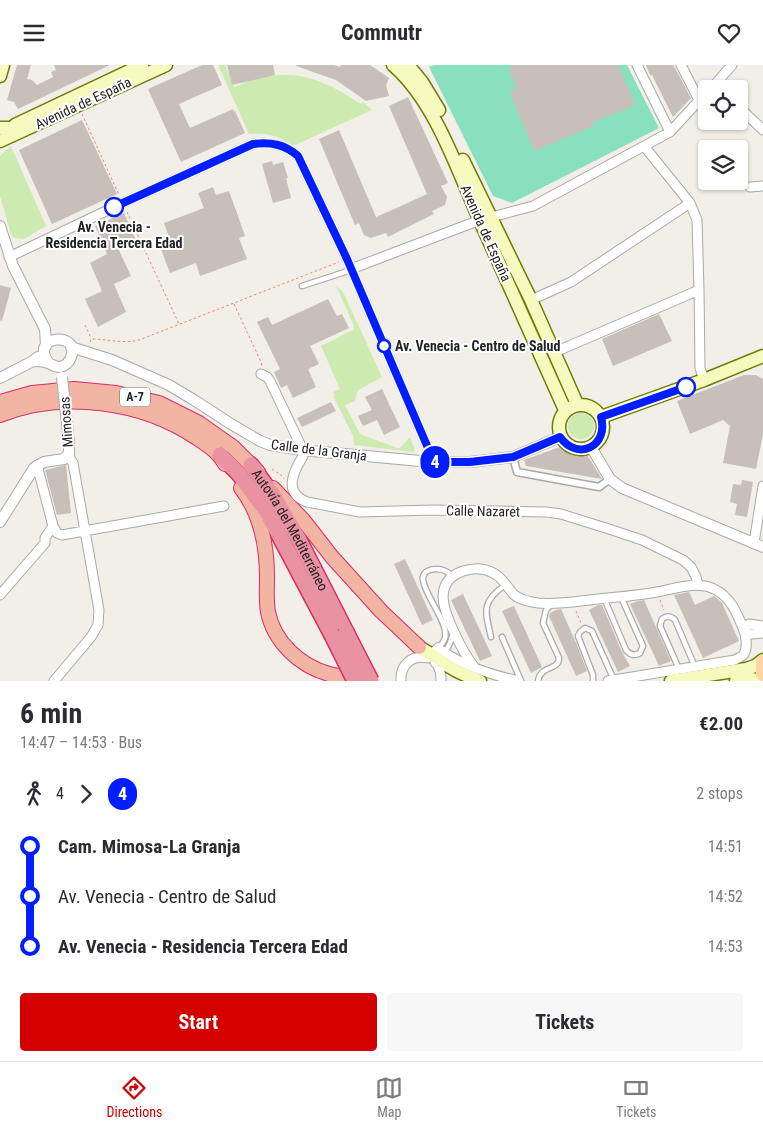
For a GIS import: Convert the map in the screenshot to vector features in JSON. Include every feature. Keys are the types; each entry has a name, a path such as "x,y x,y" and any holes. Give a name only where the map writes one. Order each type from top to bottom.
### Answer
{"highway":[{"name":"Autovía del Mediterráneo","path":"0,402 32,393 74,389 116,393 159,403 199,423 233,447 251,465 274,497 298,537 339,633 355,681"},
{"name":"Autovía del Mediterráneo","path":"0,415 37,404 88,402 118,406 158,417 191,434 220,455 240,474 267,512 339,633 372,681"},
{"path":"220,455 257,515 266,555 268,612 277,635 285,647 296,657 317,670 330,675 372,681"},
{"path":"251,465 304,521 332,557 381,611 419,647"}],"main road":[{"path":"0,76 3,65"},
{"name":"Avenida de España","path":"3,129 142,65"},
{"name":"Avenida de España","path":"0,141 166,65"},
{"name":"Avenida de España","path":"401,67 422,82 439,111 565,410"},
{"name":"Avenida de España","path":"485,219 531,300 577,404"},
{"path":"601,417 704,380 763,356"},
{"path":"577,404 584,404 597,411 603,424 603,431 597,443 584,449 570,447 564,443 558,430 558,423 565,410 577,404"},
{"path":"419,647 478,676"},
{"path":"763,661 763,674"},
{"path":"671,681 746,669 763,661"},
{"path":"736,681 751,679 762,681"}],"street":[{"path":"637,65 670,132"},
{"path":"351,269 485,219 533,206 670,132 698,101 681,65"},
{"path":"720,80 732,65"},
{"path":"748,116 763,130"},
{"path":"9,257 253,144 265,143 289,148 298,156 347,259 431,455 431,462"},
{"path":"644,146 690,203 697,220 700,368 704,380"},
{"path":"750,187 763,186"},
{"path":"531,300 571,282 690,203"},
{"path":"0,226 12,266 45,329 66,342 71,351 70,359 56,365 33,361"},
{"path":"555,352 699,290"},
{"path":"45,329 45,357 56,365"},
{"path":"0,378 33,361 51,341 59,339"},
{"name":"Calle de la Granja","path":"71,351 112,360 169,385 260,441 270,445 302,450 431,462 470,462 513,457 560,437"},
{"name":"Mimosas","path":"37,465 64,459 68,455 69,450 62,377 56,365"},
{"path":"261,374 270,381 302,450 303,456 292,481 293,489"},
{"path":"591,447 610,479 622,487 758,545 763,487"},
{"path":"54,681 91,637 98,625 99,610 74,463 68,455"},
{"path":"513,457 517,472 599,487 610,479"},
{"path":"0,522 37,465"},
{"path":"37,465 57,531"},
{"name":"Calle Nazaret","path":"293,489 297,497 307,502 360,512 434,510 546,512 561,514 642,540 683,560 691,567 698,585"},
{"path":"57,531 86,531 224,506"},
{"path":"0,595 57,531"},
{"path":"520,681 498,676 478,676 465,655 445,613 443,601 443,593 446,586 452,578 464,571 483,569 491,571 498,575 514,594 524,600 536,603 604,599 698,585 707,586 724,595 731,603 745,631"},
{"path":"611,681 734,660 744,653 747,625 759,629"},
{"path":"401,681 402,671 409,660 436,655 441,681"}],"lane":[{"path":"302,286 351,269"},
{"path":"436,655 445,637 444,631 422,578 426,571 441,569 449,572 452,578"},
{"path":"491,637 485,611 488,601 506,584"},
{"path":"604,599 626,650 630,654 635,655 640,653 643,646 621,597"},
{"path":"538,681 541,672 557,665 559,662 559,658 543,623 546,609 553,603"},
{"path":"679,669 660,626 662,619 666,616 675,620 695,667"},
{"path":"593,681 593,675 578,636 580,631 588,628 592,631 611,681"},
{"path":"436,655 452,639 453,630"},
{"path":"502,637 520,681"}],"path":[{"path":"78,106 179,325"},
{"path":"91,339 130,342 139,340 347,259"},
{"path":"234,303 261,362 261,374"},
{"path":"85,325 91,339 87,353"},
{"path":"272,469 283,477 287,488 293,489"},
{"path":"656,592 666,616"},
{"path":"572,602 583,629"}],"green space":[{"path":"218,65 225,65 234,87 274,75 300,76 325,84 361,104 363,102 372,110 293,146 272,135 249,134"},
{"path":"434,65 627,65 659,128 512,203 493,196 429,67"},
{"path":"11,146 46,226 24,239 14,238 11,234 0,196 0,156"},
{"path":"336,286 345,296 382,377 360,389 355,401 345,405 360,434 397,448 400,448 410,437 415,450 413,452 354,445 353,436 333,396 335,395 333,392 340,389 321,346 353,330 354,326"},
{"path":"581,413 590,417 594,426 590,435 581,439 572,435 568,426 572,417"}],"building":[{"path":"17,65 31,65 27,79 32,80 37,85 53,77 51,72 56,70 54,65 110,65 18,109 14,102 7,100"},
{"path":"202,65 213,65 222,85 179,104 190,128 233,109 245,133 181,162 148,89"},
{"path":"227,65 273,65 275,75 232,85"},
{"path":"296,65 334,65 340,67 341,65 370,65 389,78 386,85 389,96 366,101 336,80"},
{"path":"514,65 618,65 635,105 592,123 594,126 534,151 510,92 517,89 508,68"},
{"path":"646,65 673,65 691,98 673,117 652,75 650,75"},
{"path":"408,97 448,183 441,186 447,197 445,205 432,211 434,214 388,237 386,233 371,238 364,235 359,223 355,225 319,139 339,130 376,217 427,194 389,106"},
{"path":"82,120 117,194 52,224 19,150"},
{"path":"272,161 273,165 283,162 291,198 273,203 262,164"},
{"path":"213,187 216,195 229,191 245,236 239,238 247,259 200,276 196,263 170,273 158,241 169,237 164,223 204,208 198,193"},
{"path":"124,213 136,240 118,248 131,276 114,284 126,312 98,327 85,299 102,291 90,263 107,254 95,226"},
{"path":"0,285 11,288 2,321 0,320"},
{"path":"328,299 337,316 342,314 349,328 310,346 319,364 308,369 316,387 293,398 287,385 281,388 274,372 280,369 257,322 268,317 272,325"},
{"path":"659,314 672,341 613,366 602,339"},
{"path":"744,375 756,375 763,379 763,434 756,469 723,463 730,426 723,420 690,434 677,401"},
{"path":"382,389 400,427 384,435 377,420 363,426 358,416 372,410 365,397"},
{"path":"331,402 336,411 302,427 297,418"},
{"path":"560,447 579,454 586,453 602,479 526,466 524,460"},
{"path":"66,465 71,513 57,515 45,470"},
{"path":"742,480 753,482 747,517 735,515 737,504 730,502 733,484 741,485"},
{"path":"405,559 433,620 422,625 394,564"},
{"path":"689,592 695,605 714,596 720,601 739,641 703,658 674,595"},
{"path":"463,594 492,656 480,661 451,600"},
{"path":"644,600 671,661 659,666 630,604"},
{"path":"602,605 630,666 618,672 589,610"},
{"path":"514,606 542,667 531,673 502,611"},
{"path":"561,609 587,671 576,676 549,616 550,613"}],"bus line":[{"name":"4","path":"114,207 253,144 265,143 289,148 298,156 347,259 431,455 431,462 470,462 513,457 560,437 570,447 584,449 591,447 597,443 603,431 601,417 686,387"}],"place":[{"name":"Av. Venecia - Residencia Tercera Edad","path":"114,207"},
{"name":"Av. Venecia - Centro de Salud","path":"384,346"}]}
